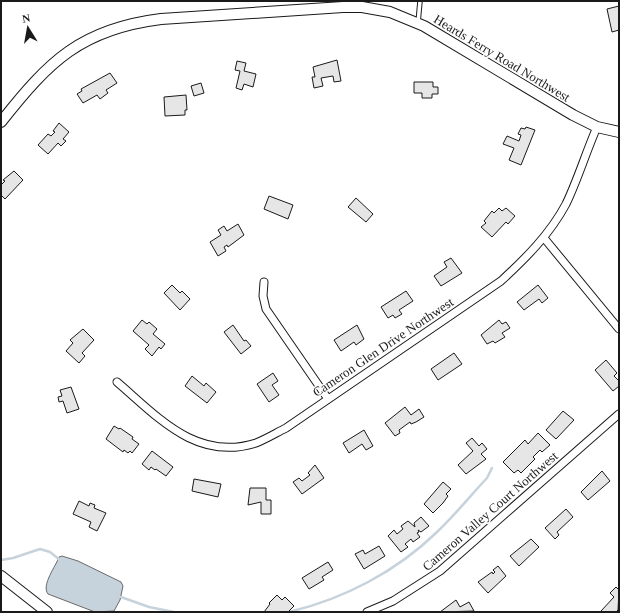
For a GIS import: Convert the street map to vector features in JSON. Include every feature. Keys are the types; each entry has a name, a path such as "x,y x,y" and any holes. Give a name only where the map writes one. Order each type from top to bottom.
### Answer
{"street":[{"name":"Heards Ferry Road Northwest","path":"1,122 32,83 57,59 89,38 124,25 161,19 362,7 390,12 418,24 573,115 597,127 619,132"},
{"name":"Cameron Glen Drive Northwest","path":"117,382 178,433 198,442 220,447 243,446 264,439 286,428 501,281 523,261 544,238 566,202 597,127"},
{"path":"544,238 619,329"},
{"path":"264,282 263,296 266,308 328,399"},
{"name":"Cameron Valley Court Northwest","path":"367,612 399,597 440,571 619,414"},
{"path":"1,576 47,612"}],"lane":[{"path":"418,24 420,1"}],"shaded area":[{"path":"62,556 78,561 121,582 123,586 120,600 114,611 95,612 48,594 46,586 59,557"}],"building":[{"path":"619,6 619,30 612,32 607,9"},
{"path":"337,60 341,81 334,82 333,76 321,78 323,86 314,88 312,77 315,77 313,67"},
{"path":"237,61 246,63 244,71 256,74 253,87 244,84 242,90 236,88 240,71 235,70"},
{"path":"110,73 117,83 106,90 108,93 100,99 97,95 83,103 77,94 82,91 81,89"},
{"path":"414,82 433,82 433,87 438,87 438,94 432,94 432,98 422,98 422,93 414,93"},
{"path":"201,83 204,93 194,96 191,86"},
{"path":"186,95 187,110 185,110 185,115 165,116 164,97"},
{"path":"59,123 69,132 63,139 66,141 61,146 58,143 48,154 38,145 48,134 51,136 55,132 53,131"},
{"path":"526,127 535,130 521,165 509,160 514,148 503,144 507,136 519,141 521,135 518,134 521,128 525,129"},
{"path":"14,171 23,180 5,199 1,195 1,185 5,181 3,180"},
{"path":"269,196 293,205 288,219 264,209"},
{"path":"356,198 373,214 366,222 348,207"},
{"path":"499,208 502,211 506,208 515,216 508,224 506,222 492,237 481,227 486,223 484,221 492,211 494,213"},
{"path":"238,224 244,235 228,247 227,245 224,247 226,251 218,256 210,242 221,235 218,230 224,226 227,231"},
{"path":"451,258 462,273 441,286 434,276 447,267 444,262"},
{"path":"172,285 180,293 182,291 190,299 180,310 164,293"},
{"path":"538,285 548,298 542,303 539,299 524,310 517,302"},
{"path":"406,291 413,301 399,310 402,314 395,318 393,315 388,318 381,307"},
{"path":"142,320 147,324 149,322 157,329 153,334 165,344 161,349 159,347 152,356 145,349 149,345 133,331"},
{"path":"499,320 502,324 506,322 510,328 502,333 505,337 495,343 493,341 487,344 481,335"},
{"path":"233,325 244,341 246,340 251,346 241,354 224,332"},
{"path":"357,325 364,339 356,345 354,342 341,351 334,340"},
{"path":"83,329 94,340 82,353 85,356 79,363 66,351 73,343 70,340"},
{"path":"454,353 462,364 438,380 431,369"},
{"path":"606,360 617,373 614,376 619,381 619,386 613,391 595,370"},
{"path":"273,373 278,381 272,385 279,395 269,402 257,384"},
{"path":"192,376 204,386 206,383 216,392 207,403 185,386"},
{"path":"71,387 79,409 67,413 63,401 59,402 58,397 62,396 60,390"},
{"path":"405,407 411,415 419,409 424,417 411,424 410,422 399,430 400,433 395,436 385,423"},
{"path":"563,411 574,420 556,439 546,430"},
{"path":"114,426 119,429 120,428 133,437 132,439 139,444 132,453 130,451 128,453 124,450 123,452 106,439"},
{"path":"364,430 373,446 366,450 362,444 349,453 343,443"},
{"path":"538,433 550,445 542,452 540,450 533,457 535,459 521,473 518,470 514,473 503,462 525,440 528,444"},
{"path":"472,438 479,446 482,443 487,449 481,454 486,459 466,474 458,465 473,451 466,443"},
{"path":"152,451 173,467 166,476 151,467 149,470 142,464"},
{"path":"315,465 324,478 302,494 293,482 299,478 302,481 310,475 308,473"},
{"path":"602,471 610,481 588,500 581,492"},
{"path":"194,479 221,484 218,497 192,491"},
{"path":"443,482 451,489 446,494 448,496 443,503 433,513 424,504"},
{"path":"250,488 266,488 266,500 271,500 271,514 261,514 261,502 248,505"},
{"path":"79,501 89,506 90,503 95,505 94,508 106,513 97,531 89,527 91,522 73,514"},
{"path":"566,509 573,517 557,532 559,535 555,539 545,528"},
{"path":"421,517 429,526 421,532 418,530 419,532 417,533 420,537 413,542 411,539 405,544 408,547 401,552 388,536 394,530 397,534 403,529 401,526 408,521 415,527 414,523"},
{"path":"531,539 539,547 519,566 510,556"},
{"path":"379,546 385,556 364,569 355,554 363,550 365,554"},
{"path":"328,562 333,570 322,577 324,580 309,589 302,578"},
{"path":"498,566 506,576 488,593 478,582 492,572 493,574 495,572 493,570"},
{"path":"616,587 619,590 618,610 616,612 601,611 614,597 610,593"},
{"path":"277,595 282,600 285,597 294,606 288,612 264,612 270,604 269,603"},
{"path":"456,600 460,607 469,602 474,611 440,612"}],"waterway":[{"path":"289,612 330,600 369,582 405,559 450,519 487,478 492,468"},
{"path":"1,560 13,558 40,549 50,552 60,560"},
{"path":"121,597 149,607 174,612"}]}
